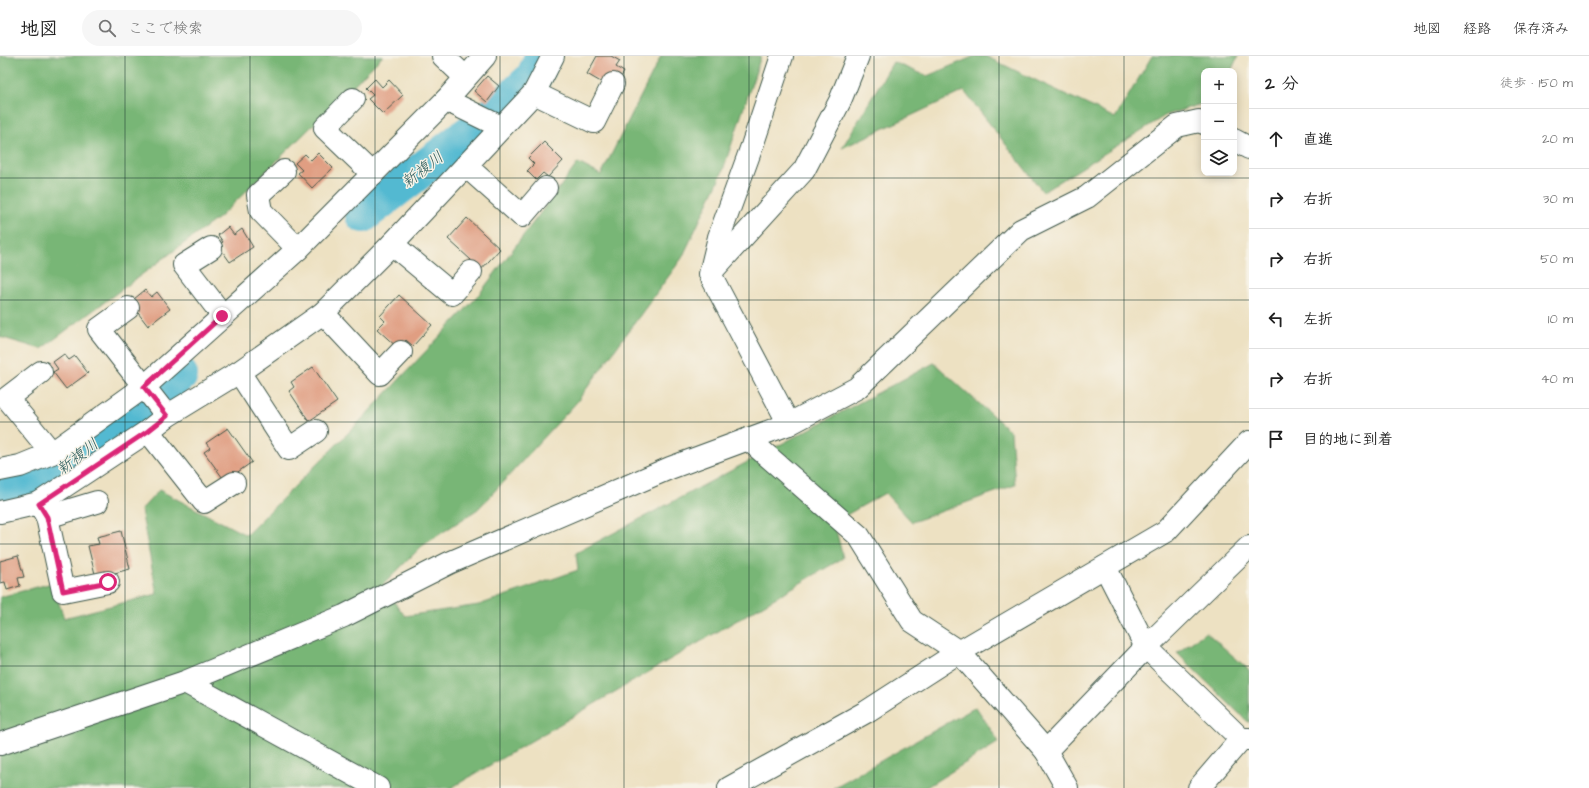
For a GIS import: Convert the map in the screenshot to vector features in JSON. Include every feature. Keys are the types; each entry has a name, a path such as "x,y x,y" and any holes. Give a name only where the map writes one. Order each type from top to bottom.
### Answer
{"lane":[{"path":"443,56 466,77"},
{"path":"0,470 20,466 52,453 144,387 298,249 446,100 485,56"},
{"path":"43,510 167,416 239,372 323,313 392,244 534,93 553,56"},
{"path":"782,56 752,146 719,237 710,274 789,424"},
{"path":"710,274 804,170 840,101 858,56"},
{"path":"534,93 594,122 613,84"},
{"path":"353,99 325,128 373,174"},
{"path":"446,100 502,127"},
{"path":"0,744 185,682 344,616 449,564 670,468 789,424 858,388 1021,230 1087,197 1177,126 1201,122"},
{"path":"1237,142 1249,148"},
{"path":"466,166 522,216 546,188"},
{"path":"284,171 258,195 261,211 298,249"},
{"path":"392,244 452,294 471,272"},
{"path":"211,248 184,266 222,316"},
{"path":"128,308 99,330 167,416"},
{"path":"323,313 380,374 401,352"},
{"path":"41,372 7,398 52,453"},
{"path":"239,372 289,449 316,431"},
{"path":"148,431 204,502 234,483"},
{"path":"748,439 859,536 912,620 959,652 1046,751 1067,788"},
{"path":"729,788 866,712 959,652 1166,531 1249,442"},
{"path":"0,512 43,510 97,502"},
{"path":"43,510 63,591 108,582"},
{"path":"1046,751 1146,647 1249,547"},
{"path":"1105,567 1146,647 1245,739 1199,788"},
{"path":"185,682 378,788"}],"green space":[{"path":"0,56 383,56 221,216 41,349 0,337"},
{"path":"661,56 761,56 722,173 682,258 576,403 478,509 422,546 382,586 405,616 479,605 578,570 576,553 934,363 1011,432 1015,485 912,522 885,493 834,522 843,558 451,788 0,788 0,597 52,583 64,618 157,594 141,510 159,490 246,535 361,420 477,297 578,163 601,175"},
{"path":"975,56 985,56 1115,118 1152,56 1238,56 1232,68 1201,68 1201,104 1166,115 1043,192 964,91 842,148 893,62 927,76"},
{"path":"1206,632 1249,670 1249,723 1177,653"},
{"path":"976,707 999,742 925,788 833,788"}],"building":[{"path":"597,56 611,56 620,61 616,67 624,72 618,83 606,85 587,74"},
{"path":"487,76 499,86 487,102 474,91"},
{"path":"375,79 382,87 389,80 403,95 383,114 368,99 373,95 366,88"},
{"path":"544,142 563,161 548,177 543,173 536,180 527,171 534,164 528,158"},
{"path":"318,153 333,168 312,188 298,173 302,170 295,163 305,154 311,160"},
{"path":"467,218 500,249 478,273 467,264 471,260 448,239"},
{"path":"228,227 234,235 242,229 253,247 230,262 218,245 223,242 218,235"},
{"path":"145,290 151,297 157,292 170,309 148,326 135,309 139,305 134,299"},
{"path":"399,295 432,325 413,346 406,340 398,348 377,329 385,321 380,316"},
{"path":"64,354 69,360 75,356 88,373 66,389 53,372 58,369 53,362"},
{"path":"313,367 337,402 309,421 289,391 294,387 291,382"},
{"path":"228,428 252,462 225,481 204,452 210,448 206,443"},
{"path":"121,531 130,569 107,575 95,574 88,546 99,544 97,537"},
{"path":"18,556 24,577 18,578 20,586 7,590 5,582 0,583 0,561"}],"waterway":[{"name":"新複川","path":"496,112 533,78 543,56"},
{"name":"新複川","path":"363,215 481,124"},
{"name":"新複川","path":"160,391 180,375"},
{"name":"新複川","path":"0,493 40,484 146,402"}],"route":[{"path":"108,582 63,591 47,517 39,504 148,431 167,416 144,387 222,316"}]}
